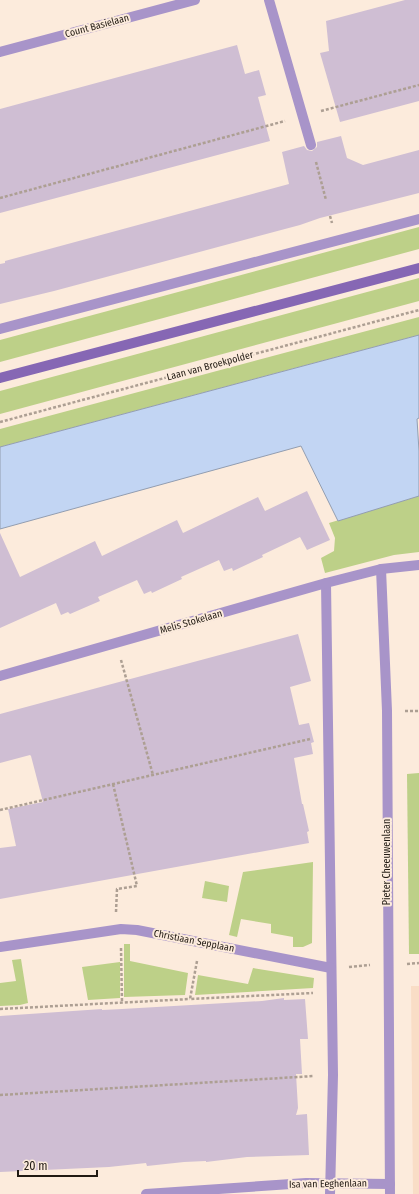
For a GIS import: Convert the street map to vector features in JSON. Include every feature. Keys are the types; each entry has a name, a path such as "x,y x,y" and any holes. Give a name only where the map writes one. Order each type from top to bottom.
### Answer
{"main road":[{"path":"0,378 419,268"}],"street":[{"name":"Count Basielaan","path":"0,52 195,0"},
{"path":"269,0 311,145"},
{"path":"0,329 419,219"},
{"path":"382,569 419,565"},
{"name":"Melis Stokelaan","path":"0,676 326,583 382,569"},
{"name":"Pieter Cheeuwenlaan","path":"382,569 387,711 390,1189"},
{"path":"326,583 333,1075 330,1189"},
{"name":"Christiaan Sepplaan","path":"0,947 119,929 137,930 331,968"},
{"name":"Isa van Eeghenlaan","path":"146,1194 306,1183 330,1189 390,1189"}],"path":[{"path":"0,198 419,85"},
{"path":"311,145 326,200"},
{"name":"Laan van Broekpolder","path":"0,422 419,310"},
{"path":"117,643 153,775"},
{"path":"0,810 328,735"},
{"path":"113,784 137,886 117,889 122,1002"},
{"path":"190,999 200,943"},
{"path":"331,968 388,964"},
{"path":"0,1009 331,992"},
{"path":"0,1095 333,1075"}],"shaded area":[{"path":"411,986 419,986 419,1194 413,1194"}],"green space":[{"path":"419,227 419,249 0,362 0,340"},
{"path":"419,278 419,301 0,414 0,391"},
{"path":"419,317 419,335 0,447 0,429"},
{"path":"419,496 419,552 394,555 325,573 321,558 334,551 335,538 329,523"},
{"path":"419,773 419,954 409,954 407,774"},
{"path":"313,862 312,943 303,947 293,947 293,937 271,933 271,924 241,919 237,937 229,935 243,872"},
{"path":"205,881 229,886 227,902 202,898"},
{"path":"124,944 130,944 130,961 188,973 185,995 124,997"},
{"path":"21,959 28,1003 0,1006 0,983 16,981 12,960"},
{"path":"120,962 120,998 88,1000 82,967"},
{"path":"253,968 314,978 313,988 195,995 198,975 248,984"}],"water":[{"path":"419,335 419,418 417,419 419,496 338,521 301,446 0,529 0,447"}],"building":[{"path":"405,0 419,0 419,101 340,122 320,53 329,51 326,21"},
{"path":"237,45 245,74 259,70 266,95 258,97 270,141 0,213 0,109"},
{"path":"341,136 347,158 363,165 419,150 419,193 320,218 300,225 54,291 0,304 0,264 5,263 5,261 289,184 282,152 304,146 307,150 312,151 317,147 317,142"},
{"path":"307,491 330,540 307,550 300,537 233,571 232,568 224,571 219,560 181,577 182,579 152,593 151,591 144,594 137,580 98,597 100,601 70,614 68,612 61,615 56,603 0,628 0,533 20,577 95,541 102,556 177,520 183,533 258,497 265,511"},
{"path":"298,634 311,681 290,687 299,725 309,723 314,742 311,743 313,754 294,758 302,804 309,831 307,832 309,843 0,899 0,848 16,846 8,809 43,802 30,755 0,763 0,714"},
{"path":"284,998 284,1000 305,999 308,1039 300,1039 302,1074 296,1074 298,1108 296,1115 307,1114 309,1155 247,1157 206,1162 184,1162 147,1166 146,1163 109,1167 0,1172 0,1016 262,1001"}]}
